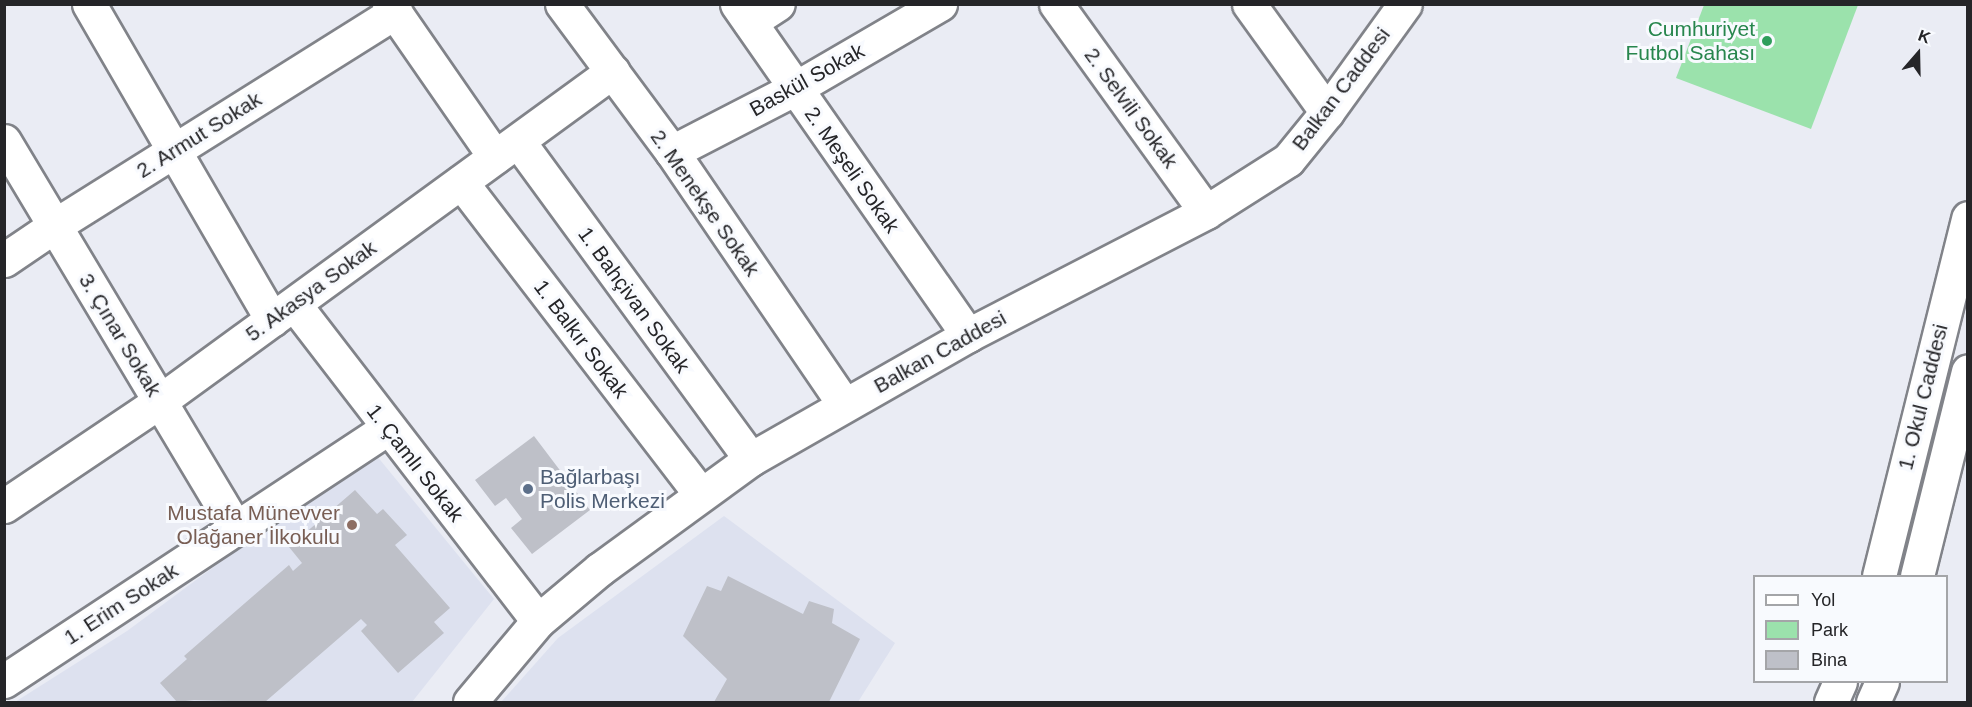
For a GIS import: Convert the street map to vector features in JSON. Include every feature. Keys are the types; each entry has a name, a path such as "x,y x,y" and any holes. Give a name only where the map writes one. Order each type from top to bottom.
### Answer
{"street":[{"name":"1. Çamlı Sokak","path":"89,4 173,152 283,312 388,428 538,621"},
{"name":"2. Menekşe Sokak","path":"562,4 672,152 844,404"},
{"path":"743,13 778,4"},
{"name":"Baskül Sokak","path":"672,152 794,88 940,4"},
{"name":"2. Selvili Sokak","path":"1056,4 1206,212"},
{"path":"1249,4 1327,112"},
{"name":"Balkan Caddesi","path":"470,702 538,621 600,569 751,459 844,404 968,336 1206,212 1288,159 1327,112 1405,4"},
{"name":"2. Armut Sokak","path":"4,260 392,8"},
{"name":"1. Bahçivan Sokak","path":"392,8 751,459"},
{"name":"2. Meşeli Sokak","path":"743,13 968,336"},
{"name":"5. Akasya Sokak","path":"4,506 160,401 613,70"},
{"name":"3. Çınar Sokak","path":"4,141 236,528"},
{"name":"1. Balkır Sokak","path":"461,182 700,495"},
{"name":"1. Okul Caddesi","path":"1880,575 1968,218"},
{"name":"1. Okul Caddesi","path":"1917,575 1968,371"},
{"name":"1. Erim Sokak","path":"4,681 388,428"},
{"path":"1831,702 1839,683"},
{"path":"1873,702 1881,683"}],"shaded area":[{"name":"Mustafa Münevver Olağaner İlkokulu","path":"372,450 494,599 412,702 15,702 127,631"},
{"path":"724,516 895,643 858,702 501,702 558,638"}],"green space":[{"name":"Cumhuriyet Futbol Sahası","path":"1704,5 1858,5 1811,129 1676,78"}],"building":[{"name":"Bağlarbaşı Polis Merkezi","path":"534,436 590,510 532,554 511,528 522,519 506,498 495,506 475,480"},
{"path":"355,490 377,514 383,509 407,535 395,545 450,608 434,622 444,633 398,673 361,631 367,625 361,619 265,702 194,700 177,702 160,683 187,659 184,656 289,565 293,571 302,563 289,547"},
{"path":"728,576 803,614 809,601 834,609 832,623 860,639 829,702 714,702 727,679 683,636 707,586 721,591"}],"place":[{"name":"Cumhuriyet Futbol Sahası","path":"1767,41"},
{"name":"Bağlarbaşı Polis Merkezi","path":"528,489"},
{"name":"Mustafa Münevver Olağaner İlkokulu","path":"352,525"}]}
